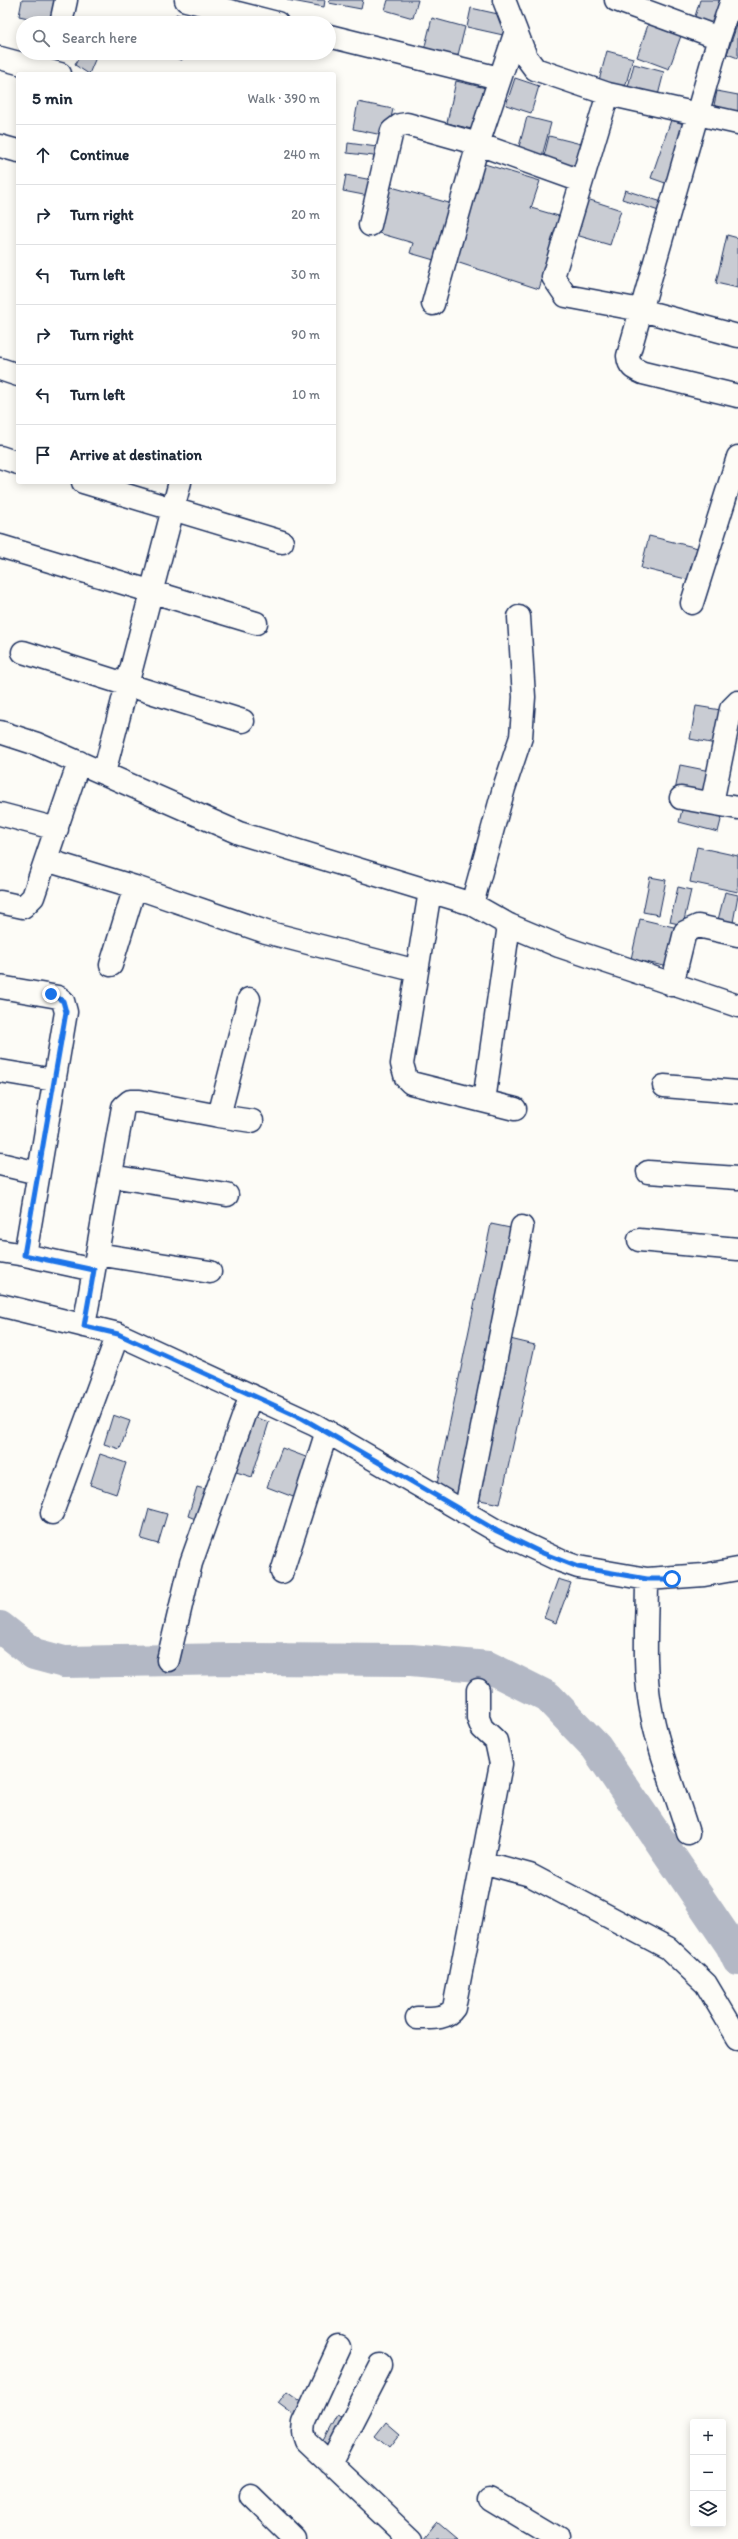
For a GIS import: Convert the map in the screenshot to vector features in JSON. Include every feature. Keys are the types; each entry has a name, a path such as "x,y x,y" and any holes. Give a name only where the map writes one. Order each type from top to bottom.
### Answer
{"street":[{"path":"63,16 66,0"},
{"path":"186,0 249,16"},
{"path":"504,0 526,57 535,68 608,94 738,123"},
{"path":"616,0 719,38"},
{"path":"732,0 719,38 697,114 628,356 628,363 633,368 643,373 738,396"},
{"path":"432,304 478,144 516,31"},
{"path":"336,38 499,78"},
{"path":"0,58 54,68"},
{"path":"608,94 553,277 566,296 641,310 738,336"},
{"path":"370,225 392,131 395,127 407,124 478,144 581,181"},
{"path":"0,146 16,150"},
{"path":"0,370 16,374"},
{"path":"0,457 16,462"},
{"path":"692,603 738,457"},
{"path":"90,484 282,542"},
{"path":"104,773 179,484"},
{"path":"0,546 256,623"},
{"path":"472,904 504,788 521,737 524,697 519,617"},
{"path":"23,652 128,683 243,720"},
{"path":"712,803 731,709 738,702"},
{"path":"0,732 37,744 240,833 472,904 509,925 559,946 738,1006"},
{"path":"0,902 17,906 28,904 33,897 79,762"},
{"path":"681,798 738,808"},
{"path":"0,814 57,829"},
{"path":"46,860 135,887 266,932 417,971"},
{"path":"111,965 135,887"},
{"path":"430,891 402,1064 406,1078 411,1083 515,1109"},
{"path":"484,1101 509,925"},
{"path":"672,984 685,932 698,926 738,934"},
{"path":"0,986 51,994 63,1001 66,1012 24,1255"},
{"path":"219,1116 249,999"},
{"path":"0,1071 54,1080"},
{"path":"664,1086 738,1092"},
{"path":"84,1326 123,1107 130,1101 252,1121"},
{"path":"0,1164 38,1173"},
{"path":"648,1172 738,1178"},
{"path":"111,1176 227,1195"},
{"path":"466,1513 522,1227"},
{"path":"639,1240 738,1249"},
{"path":"0,1250 24,1255 210,1272"},
{"path":"0,1305 118,1334 327,1431 514,1540 561,1561 578,1567 647,1579 704,1575 738,1569"},
{"path":"52,1513 118,1334"},
{"path":"168,1660 191,1563 251,1395"},
{"path":"282,1572 327,1431"},
{"path":"647,1579 647,1671 650,1704 657,1733 688,1833"},
{"path":"417,2018 442,2017 450,2013 454,2008 501,1764 496,1741 482,1728 478,1718 478,1690"},
{"path":"482,1862 530,1875 668,1948 706,1984 738,2038"},
{"path":"339,2347 304,2423 303,2432 306,2441 409,2539"},
{"path":"330,2464 381,2365"},
{"path":"251,2496 296,2539"},
{"path":"491,2500 558,2539"}],"building":[{"path":"22,0 57,0 53,16 19,16"},
{"path":"287,0 325,0 324,7"},
{"path":"330,0 363,0 361,9 329,3"},
{"path":"388,0 418,0 413,18 385,10"},
{"path":"700,0 724,0 714,30 693,23"},
{"path":"471,8 507,16 503,35 467,27"},
{"path":"432,18 465,27 456,63 423,54"},
{"path":"649,22 682,33 669,69 637,57"},
{"path":"738,22 738,58 727,54"},
{"path":"607,51 633,58 624,91 598,84"},
{"path":"78,60 95,60 90,72 86,72 75,65"},
{"path":"634,64 664,72 656,103 626,95"},
{"path":"515,78 539,86 531,113 506,105"},
{"path":"456,81 490,89 480,131 447,123"},
{"path":"717,91 738,95 738,115 713,110"},
{"path":"358,102 393,109 387,136 353,129"},
{"path":"527,117 551,123 541,160 517,154"},
{"path":"671,120 690,126 671,185 651,178"},
{"path":"549,136 589,146 582,170 543,160"},
{"path":"348,143 384,148 383,157 347,153"},
{"path":"478,162 540,181 531,208 562,217 539,289 447,259"},
{"path":"346,175 377,181 374,197 343,191"},
{"path":"388,186 456,205 441,262 410,253 413,243 375,232"},
{"path":"625,190 668,204 665,213 622,199"},
{"path":"587,199 621,210 610,245 576,235"},
{"path":"727,235 738,238 738,288 716,283"},
{"path":"649,536 702,549 694,581 641,568"},
{"path":"696,706 727,711 721,745 690,739"},
{"path":"680,765 715,772 709,799 675,791"},
{"path":"683,806 722,816 718,832 679,822"},
{"path":"697,847 738,856 738,892 690,882"},
{"path":"650,877 666,880 659,915 643,912"},
{"path":"678,887 691,890 683,925 670,922"},
{"path":"725,892 738,895 732,928 717,924"},
{"path":"640,919 678,928 669,967 631,959"},
{"path":"491,1224 515,1229 460,1499 435,1494"},
{"path":"510,1339 535,1345 500,1504 475,1499"},
{"path":"113,1415 130,1421 120,1449 104,1444"},
{"path":"250,1416 269,1422 252,1477 233,1471"},
{"path":"282,1448 311,1459 296,1498 267,1487"},
{"path":"100,1454 126,1463 116,1494 90,1485"},
{"path":"197,1487 208,1490 198,1520 188,1516"},
{"path":"149,1509 167,1514 158,1544 141,1539"},
{"path":"558,1579 571,1583 556,1623 544,1618"},
{"path":"287,2391 307,2406 298,2418 278,2403"},
{"path":"337,2415 349,2421 330,2455 319,2448"},
{"path":"386,2422 400,2434 389,2448 375,2436"},
{"path":"436,2522 456,2539 422,2539"}],"waterway":[{"path":"0,1627 34,1654 64,1662 232,1659 411,1660 488,1667 548,1697 596,1747 731,1945 738,1960"}],"route":[{"path":"51,994 63,1001 66,1012 24,1255 94,1270 84,1326 118,1334 302,1418 327,1431 497,1531 540,1552 578,1567 647,1579 672,1579"}]}
